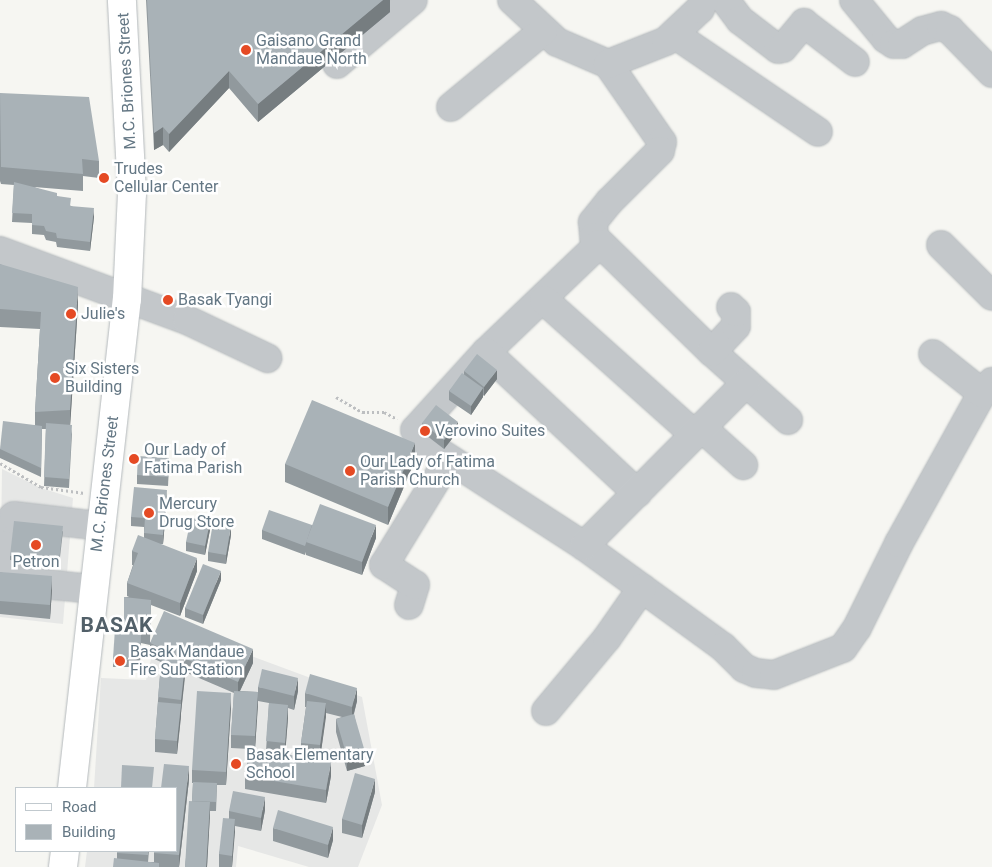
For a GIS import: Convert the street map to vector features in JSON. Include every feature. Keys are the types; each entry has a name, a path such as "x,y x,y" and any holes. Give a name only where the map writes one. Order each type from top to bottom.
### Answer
{"main road":[{"name":"M.C. Briones Street","path":"72,787 127,298 132,193 122,0"},
{"path":"63,867 65,852"}],"street":[{"path":"337,64 413,0"},
{"path":"512,0 543,31 577,53 608,64 662,142 660,151 609,202 593,222 591,229 600,244 712,352 788,420"},
{"path":"608,64 666,41 700,8 704,0"},
{"path":"725,0 740,20 778,49 783,48 804,23 810,24 855,62"},
{"path":"854,0 886,39 894,44 902,44 922,31 941,26 950,30 992,73"},
{"path":"451,107 543,31"},
{"path":"674,34 818,132"},
{"path":"600,244 544,300 486,352 415,430 425,443 584,546 723,647 744,668 756,673 774,675 843,648 857,628 899,543 987,388 933,354"},
{"path":"941,245 992,296"},
{"path":"0,251 188,320 267,358"},
{"path":"544,300 697,431 742,465"},
{"path":"712,352 736,326 736,312 731,307"},
{"path":"486,352 637,493"},
{"path":"584,546 746,383"},
{"path":"409,605 415,585 384,565 449,459"},
{"path":"93,589 4,580 10,527 14,516 101,526"},
{"path":"546,711 607,638 642,588"}],"path":[{"path":"336,397 362,412 384,412 415,430"},
{"path":"0,464 41,487 75,493 105,493"}],"shaded area":[{"path":"2,469 41,488 73,498 63,624 0,617"},
{"name":"Basak Elementary School","path":"160,622 362,697 382,805 358,867 309,867 238,846 236,867 85,867 87,852 178,852 178,787 94,787 101,678 146,680"}],"building":[{"name":"Gaisano Grand Mandaue North","path":"147,0 383,0 258,104 229,71 169,134 163,127 154,133"},
{"path":"0,93 89,97 99,161 82,159 83,174 1,167"},
{"path":"14,182 57,193 57,196 71,198 70,206 94,208 90,242 57,238 56,233 46,231 44,226 32,225 32,214 12,213"},
{"name":"Six Sisters Building","path":"0,264 78,287 70,410 35,412 41,312 0,309"},
{"path":"477,354 497,370 484,387 464,371"},
{"path":"462,373 483,388 471,406 449,391"},
{"name":"Our Lady of Fatima Parish Church","path":"312,400 415,443 388,507 285,464"},
{"path":"436,405 458,422 444,440 422,423"},
{"path":"3,421 42,426 41,468 0,449"},
{"path":"46,423 72,425 69,479 44,477"},
{"path":"138,456 169,458 168,477 137,475"},
{"name":"Mercury Drug Store","path":"134,487 167,490 163,535 144,533 145,518 131,517"},
{"path":"320,504 376,525 362,562 306,542"},
{"path":"269,510 312,525 305,546 262,530"},
{"path":"191,518 210,521 205,546 186,542"},
{"name":"Petron","path":"14,521 63,526 59,561 10,556"},
{"path":"213,523 231,526 226,555 208,552"},
{"path":"138,535 197,558 180,603 127,583 138,553 132,551"},
{"path":"203,564 221,571 203,615 185,608"},
{"path":"0,572 52,576 50,605 0,601"},
{"path":"124,597 151,600 150,632 124,626"},
{"path":"164,611 253,649 238,682 150,643"},
{"path":"115,629 141,634 140,658 113,658"},
{"path":"162,656 175,657 185,664 181,700 158,697"},
{"path":"262,669 298,678 294,696 258,687"},
{"path":"310,674 357,688 352,707 305,693"},
{"path":"197,691 231,693 226,772 192,770"},
{"path":"234,691 258,692 255,736 231,735"},
{"path":"307,701 326,703 320,745 301,743"},
{"path":"158,702 181,704 177,741 155,739"},
{"path":"269,703 288,705 285,743 266,741"},
{"path":"354,714 365,752 347,757 336,719"},
{"path":"250,748 331,762 326,790 245,776"},
{"path":"164,764 189,766 179,855 154,853 178,852 178,787 161,787"},
{"path":"122,765 154,767 152,787 121,787"},
{"path":"355,773 375,779 362,825 342,819"},
{"path":"193,782 217,783 216,802 192,801"},
{"path":"233,791 265,797 261,818 229,811"},
{"path":"189,801 210,802 206,867 185,867"},
{"path":"278,810 333,827 328,845 273,828"},
{"path":"223,818 235,819 232,856 219,854"},
{"path":"148,852 148,855 117,853"},
{"path":"114,858 159,863 159,867 113,867"}],"place":[{"name":"Gaisano Grand Mandaue North","path":"246,50"},
{"name":"Trudes Cellular Center","path":"104,178"},
{"name":"Basak Tyangi","path":"168,300"},
{"name":"Julie's","path":"71,314"},
{"name":"Six Sisters Building","path":"55,378"},
{"name":"Verovino Suites","path":"425,431"},
{"name":"Our Lady of Fatima Parish","path":"134,459"},
{"name":"Our Lady of Fatima Parish Church","path":"350,471"},
{"name":"Mercury Drug Store","path":"149,513"},
{"name":"Petron","path":"36,545"},
{"name":"Basak Mandaue Fire Sub-Station","path":"120,661"},
{"name":"Basak Elementary School","path":"236,764"}],"district":[{"name":"BASAK","path":"117,625"}]}
